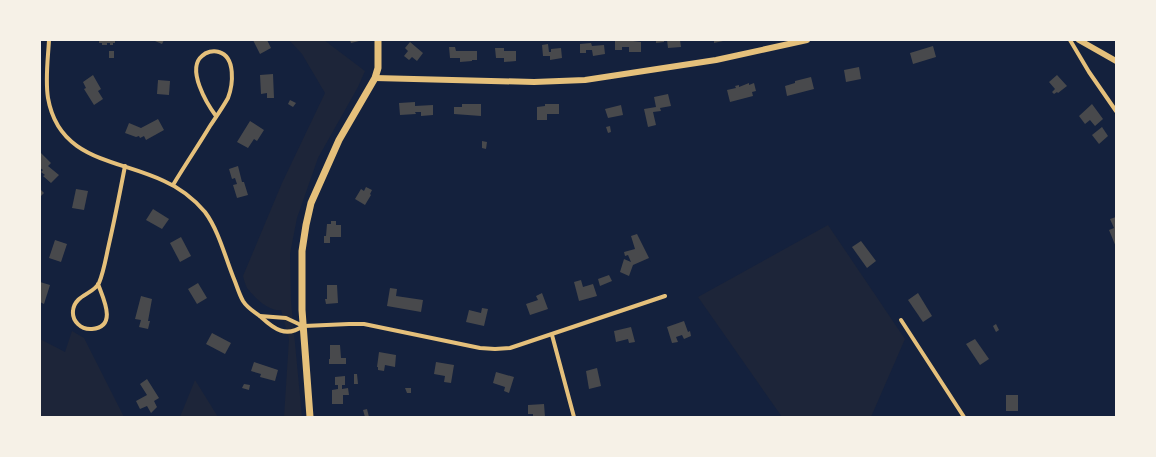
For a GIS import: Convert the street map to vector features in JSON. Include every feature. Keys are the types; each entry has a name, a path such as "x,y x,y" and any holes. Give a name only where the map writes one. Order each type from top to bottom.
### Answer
{"main road":[{"path":"310,417 304,326 302,251 311,202 339,140 375,78 378,68 378,40"}],"street":[{"path":"48,40 48,93 50,107 58,124 68,138 83,150 99,158 156,177 173,185 194,200 208,217 218,236 243,300 252,312 260,316 270,326 286,332 294,332 304,326"},
{"path":"375,78 534,82 585,80 716,60 807,40"},
{"path":"1070,40 1089,72 1116,111"},
{"path":"1078,40 1116,61"},
{"path":"173,185 228,97 231,76 230,64 222,53 212,51 205,53 200,58 196,68 199,84 205,100 216,116"},
{"path":"98,284 107,309 107,316 104,323 98,328 91,330 78,324 74,318 74,307 78,300 98,284 110,242 125,166"},
{"path":"260,316 286,318 304,326 349,324 373,326 466,345 495,349 510,348 552,335 665,296"},
{"path":"901,320 964,417"},
{"path":"552,335 574,417"}],"shaded area":[{"path":"289,40 324,40 365,71 358,87 318,158 297,218 290,254 291,301 302,417 284,417 289,339 281,310 272,309 254,296 247,288 243,276 282,183 325,93 302,54"},
{"path":"828,225 905,339 871,417 782,417 698,297"},
{"path":"72,331 84,338 124,417 40,417 40,339 65,352"},
{"path":"195,380 218,417 180,417"}],"building":[{"path":"99,40 115,40 115,43 113,43 113,45 107,43 107,45 102,45 102,43 99,43"},
{"path":"164,40 162,44 155,41"},
{"path":"253,40 267,40 271,48 260,54"},
{"path":"350,40 359,40 359,41 351,43"},
{"path":"615,40 632,40 641,42 641,52 629,52 629,47 622,47 622,50 615,50"},
{"path":"656,40 664,40 664,42 656,43"},
{"path":"667,40 680,40 681,47 668,48"},
{"path":"714,40 723,40 723,41 714,43"},
{"path":"410,42 423,53 417,61 412,57 409,60 404,56 408,51 405,48"},
{"path":"591,43 592,46 604,45 605,54 593,56 592,50 586,50 586,53 580,53 580,44"},
{"path":"548,44 549,52 551,52 551,49 561,48 562,58 550,60 550,56 543,56 542,45"},
{"path":"933,46 936,57 913,64 910,53"},
{"path":"449,47 455,47 456,51 477,51 477,60 460,62 460,58 450,58"},
{"path":"495,48 504,48 504,51 516,51 516,61 504,62 504,58 496,58"},
{"path":"109,51 114,51 114,58 109,58"},
{"path":"859,67 861,79 846,82 844,70"},
{"path":"273,74 274,98 267,98 267,93 261,94 260,75"},
{"path":"93,75 101,89 98,91 103,99 94,105 84,89 86,88 83,82"},
{"path":"1057,75 1067,86 1058,93 1057,92 1054,94 1052,92 1055,89 1049,82"},
{"path":"811,77 814,89 787,96 785,86 795,83 795,81"},
{"path":"158,80 170,81 169,95 157,94"},
{"path":"749,83 749,85 754,83 756,91 752,92 753,96 730,102 727,90 736,88 735,86 739,85 739,87"},
{"path":"668,94 671,106 660,108 661,111 653,112 656,125 648,127 644,109 656,107 654,97"},
{"path":"290,100 296,103 293,107 288,104"},
{"path":"415,102 415,106 433,105 433,115 421,116 421,112 415,112 416,114 400,115 399,103"},
{"path":"462,104 481,104 481,116 454,114 454,107 462,107"},
{"path":"545,104 559,104 559,114 547,114 547,120 537,120 537,107 545,106"},
{"path":"1092,104 1103,119 1095,126 1090,120 1085,124 1079,116"},
{"path":"621,105 623,115 608,118 605,109"},
{"path":"158,119 164,130 146,140 144,136 140,138 139,136 136,137 125,133 129,123 141,128"},
{"path":"250,121 264,130 257,141 254,139 248,148 237,142"},
{"path":"610,126 611,132 608,133 606,127"},
{"path":"1102,127 1108,136 1099,144 1092,135"},
{"path":"482,141 487,142 486,149 482,148"},
{"path":"40,152 51,163 48,166 59,175 51,183 43,176 45,175 41,172 43,170 40,168"},
{"path":"238,166 242,182 244,182 248,195 237,198 233,185 237,184 235,178 232,179 229,169"},
{"path":"366,187 372,190 371,195 365,205 355,199 361,189 364,191"},
{"path":"40,189 44,193 41,196 40,195"},
{"path":"76,189 88,191 84,210 72,208"},
{"path":"153,209 169,219 162,229 146,220"},
{"path":"1116,217 1116,247 1109,230 1114,228 1110,219"},
{"path":"331,221 336,221 336,225 341,225 341,237 330,237 330,243 324,243 327,224 331,224"},
{"path":"637,234 649,258 633,265 629,276 620,272 624,259 631,262 628,255 625,256 624,252 635,249 631,236"},
{"path":"181,237 191,256 180,262 170,243"},
{"path":"55,240 67,244 61,262 49,258"},
{"path":"861,241 876,261 867,268 852,247"},
{"path":"609,275 612,281 600,286 598,279"},
{"path":"581,280 583,287 593,284 597,296 579,301 574,282"},
{"path":"40,282 50,285 44,304 40,302"},
{"path":"198,283 207,298 197,304 188,289"},
{"path":"327,285 337,285 338,303 326,304 325,299 327,299"},
{"path":"390,288 397,289 396,296 423,300 421,312 387,306"},
{"path":"542,293 548,309 530,315 526,304 538,300 536,296"},
{"path":"918,293 932,316 923,322 908,300"},
{"path":"141,296 152,299 148,329 139,327 141,320 135,319"},
{"path":"482,308 488,309 484,326 466,322 469,310 481,313"},
{"path":"684,321 688,332 690,331 691,336 684,339 682,335 676,337 678,342 672,343 667,327"},
{"path":"996,324 999,330 996,332 993,326"},
{"path":"631,327 635,342 629,343 628,339 616,342 614,331"},
{"path":"212,333 231,343 225,354 206,344"},
{"path":"975,339 989,359 980,365 966,344"},
{"path":"330,345 340,345 341,358 346,358 346,364 329,364"},
{"path":"379,352 396,355 395,367 385,365 384,371 378,370"},
{"path":"254,362 278,370 275,381 260,377 261,374 251,371"},
{"path":"436,362 454,365 451,383 444,382 445,376 434,374"},
{"path":"597,368 601,386 589,389 586,371"},
{"path":"496,372 514,377 509,393 504,391 505,387 493,383"},
{"path":"354,374 357,374 358,384 354,384"},
{"path":"345,376 345,385 342,385 342,389 348,388 349,395 343,395 343,404 332,404 332,390 338,389 338,385 335,385 335,377"},
{"path":"147,379 159,398 154,401 157,407 151,413 147,406 140,409 136,401 147,395 140,384"},
{"path":"244,384 250,385 249,390 242,388"},
{"path":"405,388 411,388 411,393 407,393"},
{"path":"1006,395 1018,395 1018,411 1006,411"},
{"path":"544,404 545,417 533,417 533,414 528,414 528,405"},
{"path":"367,409 369,417 365,417 363,410"}]}
